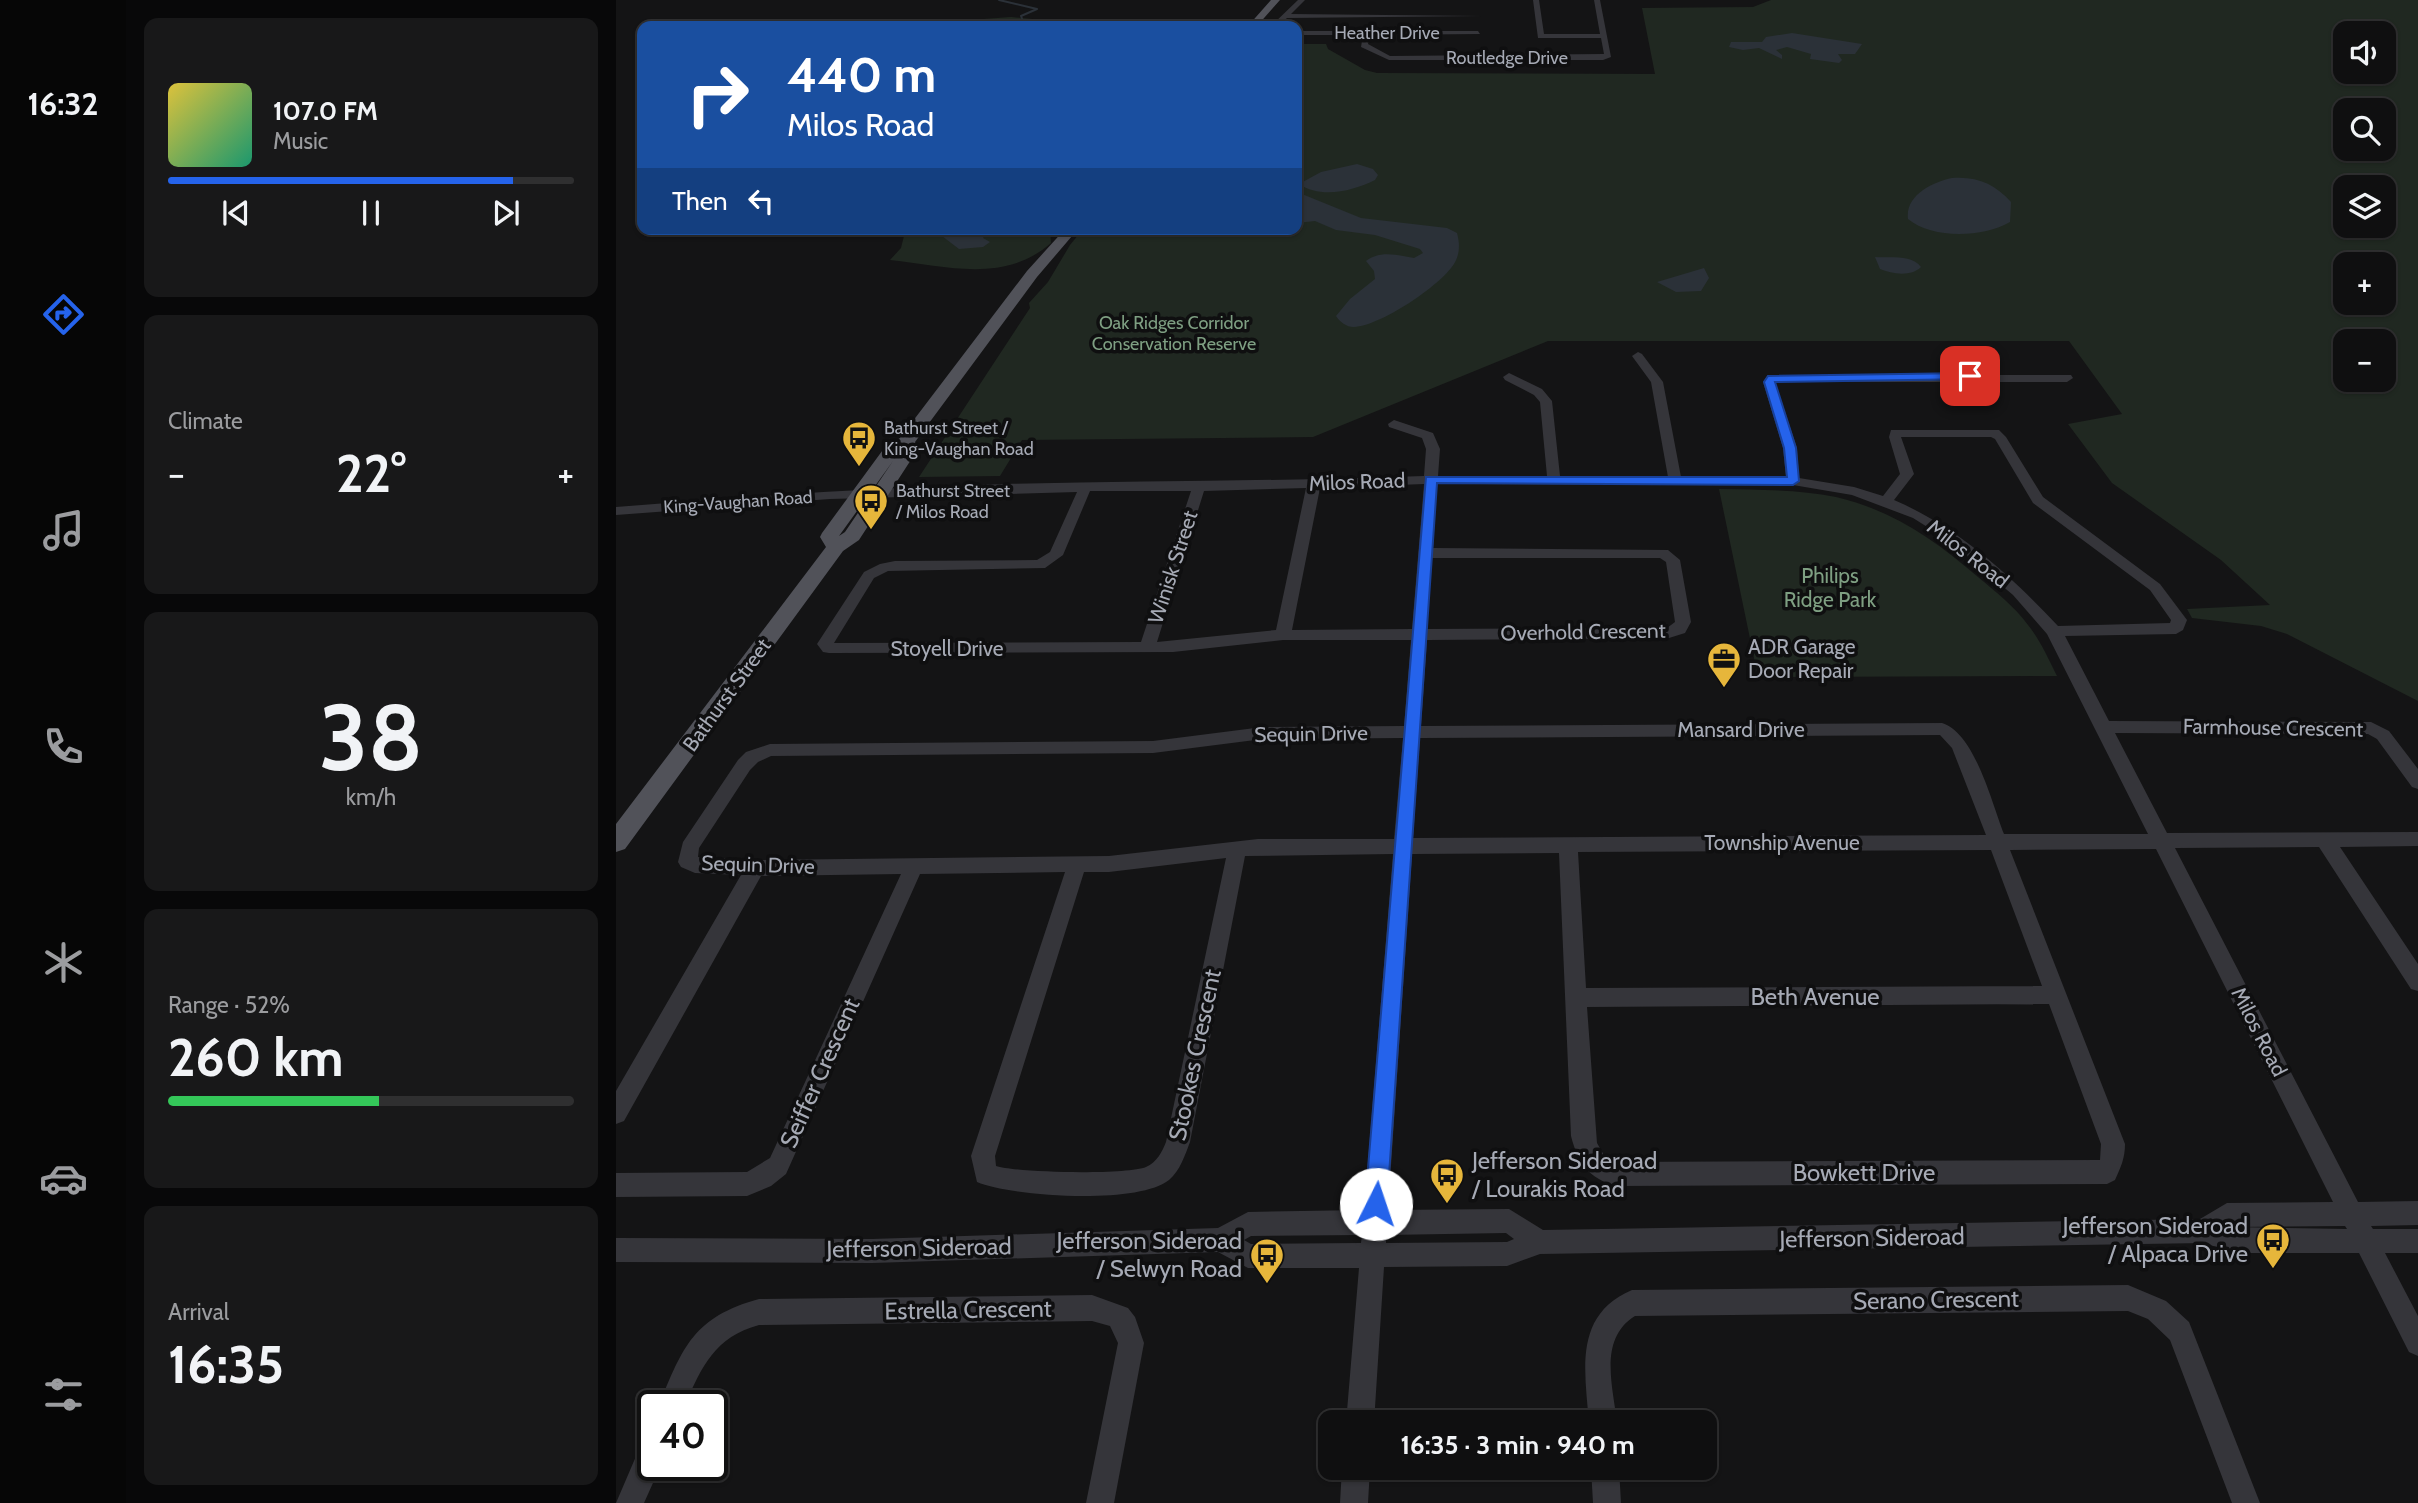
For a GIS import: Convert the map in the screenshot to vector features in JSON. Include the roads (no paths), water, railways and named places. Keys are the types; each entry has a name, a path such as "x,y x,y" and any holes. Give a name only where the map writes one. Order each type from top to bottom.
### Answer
{"main road":[{"path":"1257,21 1276,0"},
{"name":"Bathurst Street","path":"836,547 829,537 891,451 906,442 1032,274 1067,235"},
{"name":"Bathurst Street","path":"616,842 836,547 852,536 909,449 906,442"}],"street":[{"path":"1278,21 1302,0"},
{"path":"1536,0 1541,36 1604,36 1597,0"},
{"path":"1283,16 1479,12 1476,58"},
{"name":"Heather Drive","path":"1302,33 1478,33"},
{"name":"Routledge Drive","path":"1367,33 1364,45 1384,57 1603,58 1608,55 1604,36"},
{"path":"1638,355 1657,383 1675,479"},
{"path":"1509,377 1538,393 1546,401 1554,479"},
{"path":"1793,481 1790,448 1769,382 1772,379 2067,377"},
{"path":"1361,1410 1433,449 1428,436 1394,424"},
{"path":"1886,501 1907,474 1896,433 1994,433 2000,437 2038,500 2155,587 2179,620 2177,626 2170,630 2054,631"},
{"name":"Milos Road","path":"881,494 1086,486 1431,480 1793,481 1838,488 1886,501 1918,515 1953,537 2018,592 2054,631 2418,1343"},
{"path":"1283,635 1314,484"},
{"name":"Stoyell Drive","path":"1086,486 1056,555 1049,562 1040,565 895,566 876,570 869,575 825,644 829,648 839,649 1173,647 1283,635 1419,634"},
{"name":"Winisk Street","path":"1147,647 1199,486"},
{"name":"King-Vaughan Road","path":"616,511 881,494"},
{"name":"Overhold Crescent","path":"1419,634 1669,633 1679,629 1683,622 1673,560 1663,553 1426,553"},
{"name":"Farmhouse Crescent","path":"2103,727 2371,728 2383,735 2418,782"},
{"name":"Mansard Drive","path":"1412,732 1942,729 1950,732 1960,745 1997,842"},
{"name":"Sequin Drive","path":"1403,846 1258,847 1146,862 1076,864 755,868 695,866 688,862 690,847 744,765 752,757 770,750 1153,747 1263,733 1412,732"},
{"path":"2325,839 2418,982"},
{"path":"2161,841 2418,839"},
{"name":"Township Avenue","path":"1403,846 2161,841"},
{"name":"Bowkett Drive","path":"1568,845 1583,1136 1593,1165 1603,1172 2107,1172 2113,1159 2112,1144 1997,842"},
{"name":"Stookes Crescent","path":"1076,864 983,1156 985,1174 999,1181 1140,1180 1156,1177 1171,1163 1178,1142 1237,850"},
{"name":"Seiffer Crescent","path":"616,1185 747,1184 763,1178 778,1166 914,866"},
{"path":"616,1113 755,868"},
{"name":"Beth Avenue","path":"1575,998 2056,995"},
{"name":"Jefferson Sideroad","path":"2204,1231 2227,1214 2418,1213"},
{"name":"Jefferson Sideroad","path":"616,1250 872,1251 1221,1240 1248,1223 1509,1221 1541,1242"},
{"name":"Jefferson Sideroad","path":"1221,1240 1248,1256 1507,1254 1541,1242 2204,1231 2235,1241 2418,1241"},
{"name":"Serano Crescent","path":"1602,1410 1598,1340 1606,1323 1617,1310 1632,1303 2128,1298 2149,1303 2166,1315 2180,1331 2246,1503"},
{"name":"Estrella Crescent","path":"679,1390 707,1337 737,1316 760,1312 1078,1308 1116,1314 1126,1326 1131,1343 1100,1503"},
{"path":"1354,1503 1355,1480"},
{"path":"1606,1480 1607,1503"},
{"path":"630,1503 640,1481"}],"waterway":[{"path":"999,0 1037,9 1021,16 1023,21"}],"place":[{"name":"Bathurst Street / King-Vaughan Road","path":"859,468"},
{"name":"Bathurst Street / Milos Road","path":"871,531"},
{"name":"ADR Garage Door Repair","path":"1724,689"},
{"name":"Jefferson Sideroad / Lourakis Road","path":"1447,1205"},
{"name":"Jefferson Sideroad / Alpaca Drive","path":"2273,1270"},
{"name":"Jefferson Sideroad / Selwyn Road","path":"1267,1285"}],"park label":[{"name":"Oak Ridges Corridor Conservation Reserve","path":"1174,333"},
{"name":"Philips Ridge Park","path":"1830,588"}]}
